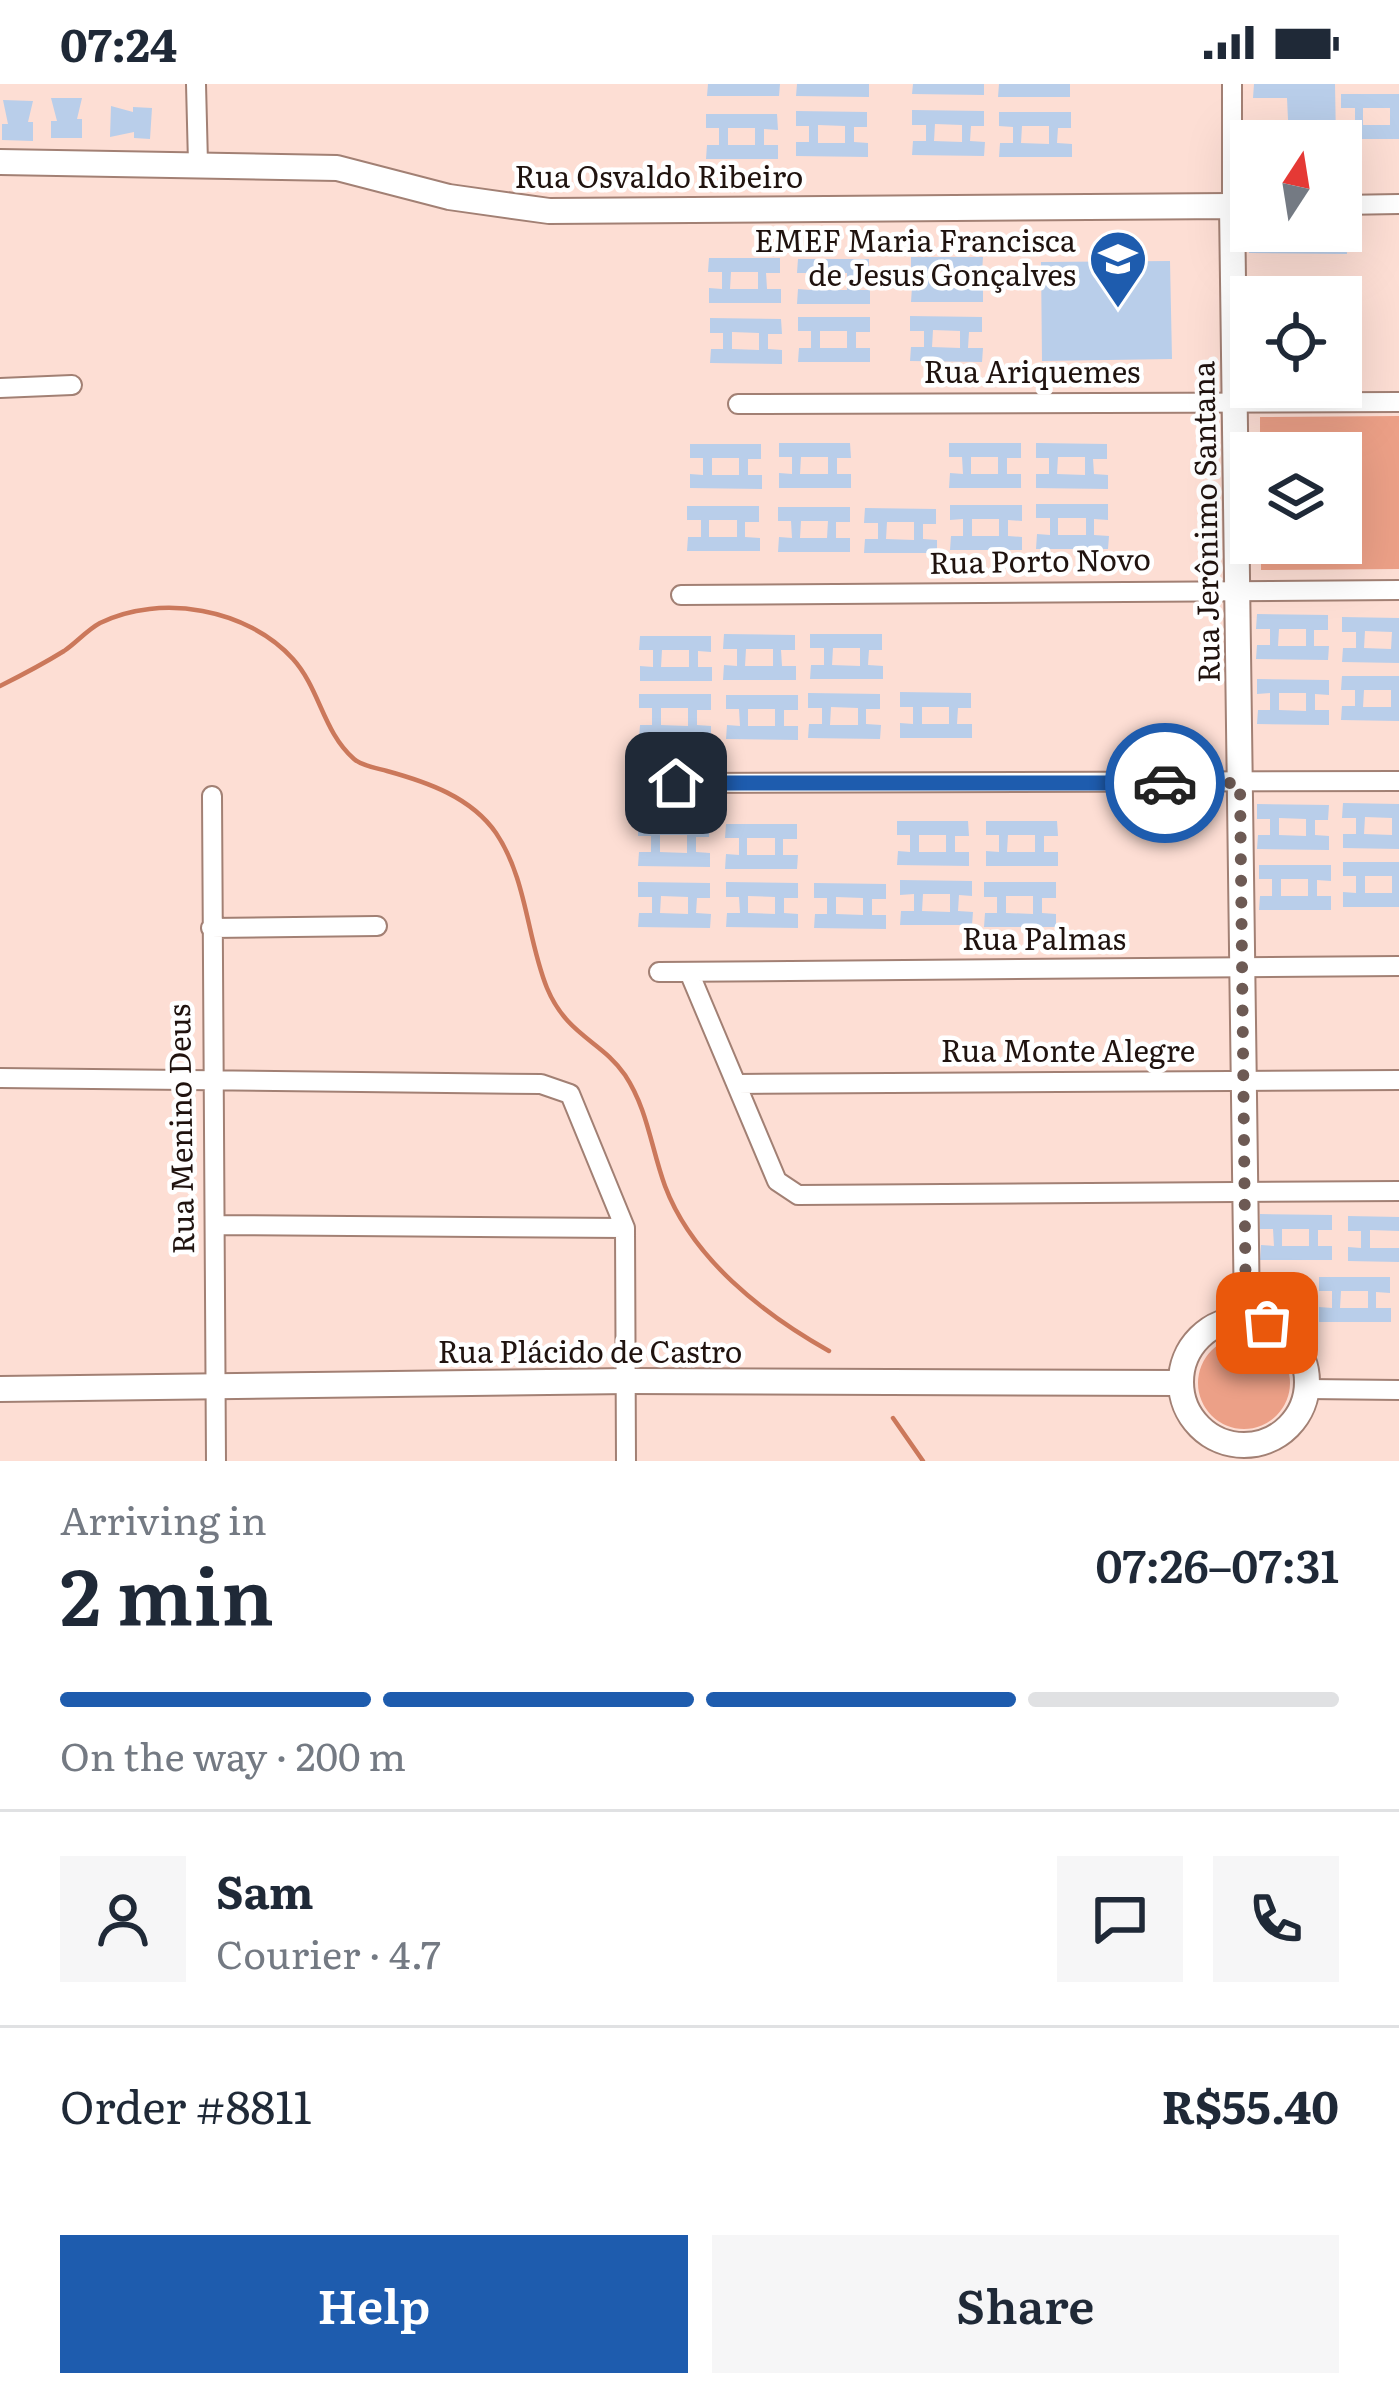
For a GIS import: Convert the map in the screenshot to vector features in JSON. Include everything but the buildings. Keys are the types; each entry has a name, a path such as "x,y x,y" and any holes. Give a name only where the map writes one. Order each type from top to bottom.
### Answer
{"street":[{"path":"196,84 197,163"},
{"name":"Rua Jerônimo Santana","path":"1232,84 1235,120"},
{"name":"Rua Osvaldo Ribeiro","path":"0,162 337,167 449,197 549,212 1230,206"},
{"path":"1362,205 1399,204"},
{"path":"0,388 72,386"},
{"name":"Rua Ariquemes","path":"738,404 1230,402"},
{"name":"Rua Ariquemes","path":"1362,402 1399,402"},
{"name":"Rua Jerônimo Santana","path":"1236,408 1246,1319"},
{"name":"Rua Porto Novo","path":"681,595 1399,590"},
{"path":"676,783 1399,781"},
{"name":"Rua Menino Deus","path":"212,796 216,1461"},
{"path":"211,928 376,926"},
{"name":"Rua Palmas","path":"659,972 1399,966"},
{"path":"689,972 777,1181 789,1191 811,1196 1399,1191"},
{"path":"0,1078 554,1087 574,1098 625,1228 626,1461"},
{"name":"Rua Monte Alegre","path":"737,1084 1399,1080"},
{"path":"215,1226 625,1228"},
{"path":"1246,1319 1267,1323 1298,1349 1308,1389 1290,1427 1252,1446 1231,1445 1195,1423 1180,1383 1183,1363 1207,1330 1246,1319"},
{"name":"Rua Plácido de Castro","path":"0,1389 628,1381 1180,1383"},
{"path":"1308,1389 1399,1390"}],"shaded area":[{"path":"1399,416 1399,569 1261,570 1261,564 1362,564 1362,432 1260,432 1260,417"},
{"path":"1244,1337 1276,1351 1290,1383 1276,1415 1244,1429 1212,1415 1198,1383 1212,1351"}],"waterway":[{"path":"0,686 64,651 100,623 150,609 202,611 252,628 274,642 302,671 335,736 354,759 447,793 486,820 514,870 547,988 564,1017 616,1063 633,1088 665,1186 693,1237 755,1302 829,1351"},
{"path":"893,1418 923,1461"}],"way so far":[{"path":"1165,783 1240,783 1246,1319 1267,1323"}],"place":[{"name":"EMEF Maria Francisca de Jesus Gonçalves","path":"1118,310"}],"route":[{"path":"676,783 1165,783"}]}
